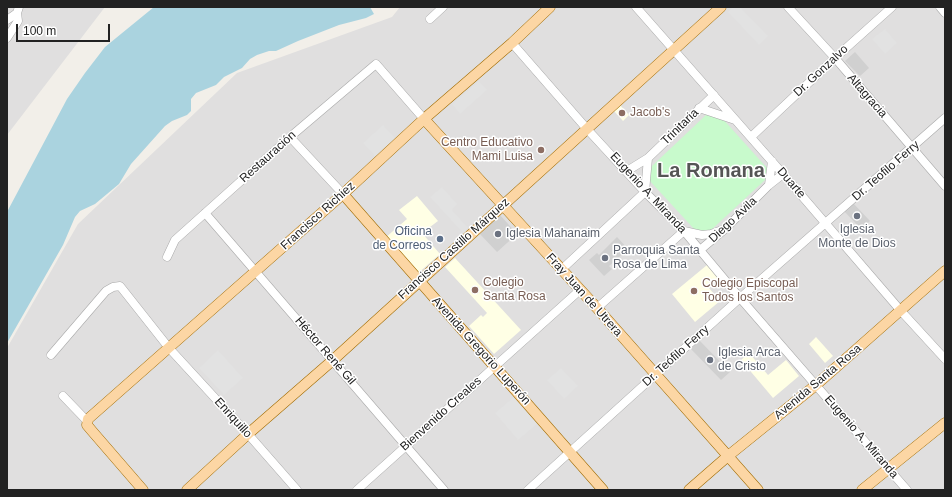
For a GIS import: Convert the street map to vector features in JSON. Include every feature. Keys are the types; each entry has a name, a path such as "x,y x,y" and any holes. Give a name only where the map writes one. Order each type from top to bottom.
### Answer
{"main road":[{"name":"Francisco Richiez","path":"88,424 88,419 343,194 424,119 512,43 550,7"},
{"name":"Francisco Castillo Márquez","path":"187,490 248,434 333,360 673,49 721,7"},
{"name":"Fray Juan de Utrera","path":"424,119 597,308 758,490"},
{"name":"Avenida Gregorio Luperón","path":"343,194 603,490"},
{"name":"Avenida Santa Rosa","path":"689,490 728,456 816,385 945,271"},
{"path":"862,490 945,423"},
{"path":"88,424 143,490"}],"street":[{"path":"430,19 443,7"},
{"name":"Duarte","path":"636,7 772,161 901,311 945,359"},
{"name":"Altagracia","path":"788,7 835,58 945,186"},
{"name":"Dr. Gonzalvo","path":"751,137 892,7"},
{"path":"940,7 945,13"},
{"path":"7,20 18,10"},
{"path":"7,38 18,21 18,10"},
{"name":"Eugenio A. Miranda","path":"512,43 626,172 684,231 740,298 907,490"},
{"name":"Fray Juan de Utrera","path":"376,64 424,119"},
{"name":"Restauración","path":"167,257 175,240 290,137 376,64"},
{"name":"Trinitaria","path":"626,172 648,158 714,95"},
{"path":"699,108 736,120"},
{"name":"Dr. Teofilo Ferry","path":"826,223 945,118"},
{"path":"290,137 343,194"},
{"path":"561,270 645,192 648,158"},
{"path":"769,185 772,161"},
{"name":"Diego Avila","path":"700,250 725,229 769,185 783,174"},
{"name":"Héctor René Gil","path":"205,213 444,490"},
{"name":"Dr. Teófilo Ferry","path":"528,490 740,298 826,223"},
{"path":"597,308 684,231 706,235 725,229"},
{"name":"Enriquillo","path":"51,355 106,291 113,287 120,286 168,348 248,434 297,490"},
{"name":"Bienvenido Creales","path":"357,490 580,290"},
{"path":"63,396 88,424"}],"shaded area":[{"path":"7,7 105,7 7,135"},
{"path":"400,7 945,7 945,490 7,490 7,348 78,224 237,73 392,17"},
{"path":"733,7 740,7 768,36 759,45 728,12"},
{"path":"885,29 897,43 885,54 872,39"},
{"path":"855,52 869,68 860,76 845,61"},
{"path":"479,81 487,90 460,114 452,104"},
{"name":"Jacob's","path":"620,105 629,115 623,121 614,111"},
{"path":"383,125 395,138 375,156 363,143"},
{"path":"442,187 457,204 452,210 468,228 463,233 430,197"},
{"path":"417,196 438,221 422,233 440,254 416,275 385,238 407,219 399,210"},
{"name":"Iglesia Monte de Dios","path":"853,203 870,221 861,229 844,211"},
{"name":"Iglesia Mahanaim","path":"500,215 517,234 497,252 480,234"},
{"name":"Parroquia Santa Rosa de Lima","path":"617,237 628,249 609,266 612,269 604,276 589,260 597,253 599,255"},
{"name":"Colegio Santa Rosa","path":"455,258 521,330 494,354 469,326 481,315 483,317 487,313 445,267"},
{"name":"Colegio Episcopal Todos los Santos","path":"707,265 719,279 709,288 720,301 695,322 672,294"},
{"path":"816,337 833,356 825,363 809,344"},
{"name":"Iglesia Arca de Cristo","path":"699,340 730,372 721,380 691,349"},
{"path":"218,350 243,378 224,395 199,368"},
{"path":"749,353 768,375 786,360 799,376 773,398 741,360"},
{"path":"561,368 578,386 564,399 547,380"},
{"path":"514,397 537,424 518,440 495,413"}],"green space":[{"path":"706,115 722,118 767,168 765,180 709,232 695,230 649,180 652,166"}],"water":[{"path":"154,7 370,7 374,14 366,18 339,25 276,51 269,51 257,55 250,59 242,68 224,77 216,85 196,93 191,99 191,111 187,115 172,121 165,126 131,164 119,184 95,204 80,211 75,217 63,245 7,343 7,212 67,99 85,73 105,47"}],"place":[{"name":"Jacob's","path":"622,113"},
{"name":"Centro Educativo Mami Luisa","path":"541,150"},
{"name":"Iglesia Monte de Dios","path":"857,216"},
{"name":"Iglesia Mahanaim","path":"498,234"},
{"name":"Oficina de Correos","path":"440,239"},
{"name":"Parroquia Santa Rosa de Lima","path":"605,258"},
{"name":"Colegio Santa Rosa","path":"475,290"},
{"name":"Colegio Episcopal Todos los Santos","path":"694,291"},
{"name":"Iglesia Arca de Cristo","path":"710,360"}],"district":[{"name":"La Romana","path":"711,171"}]}
